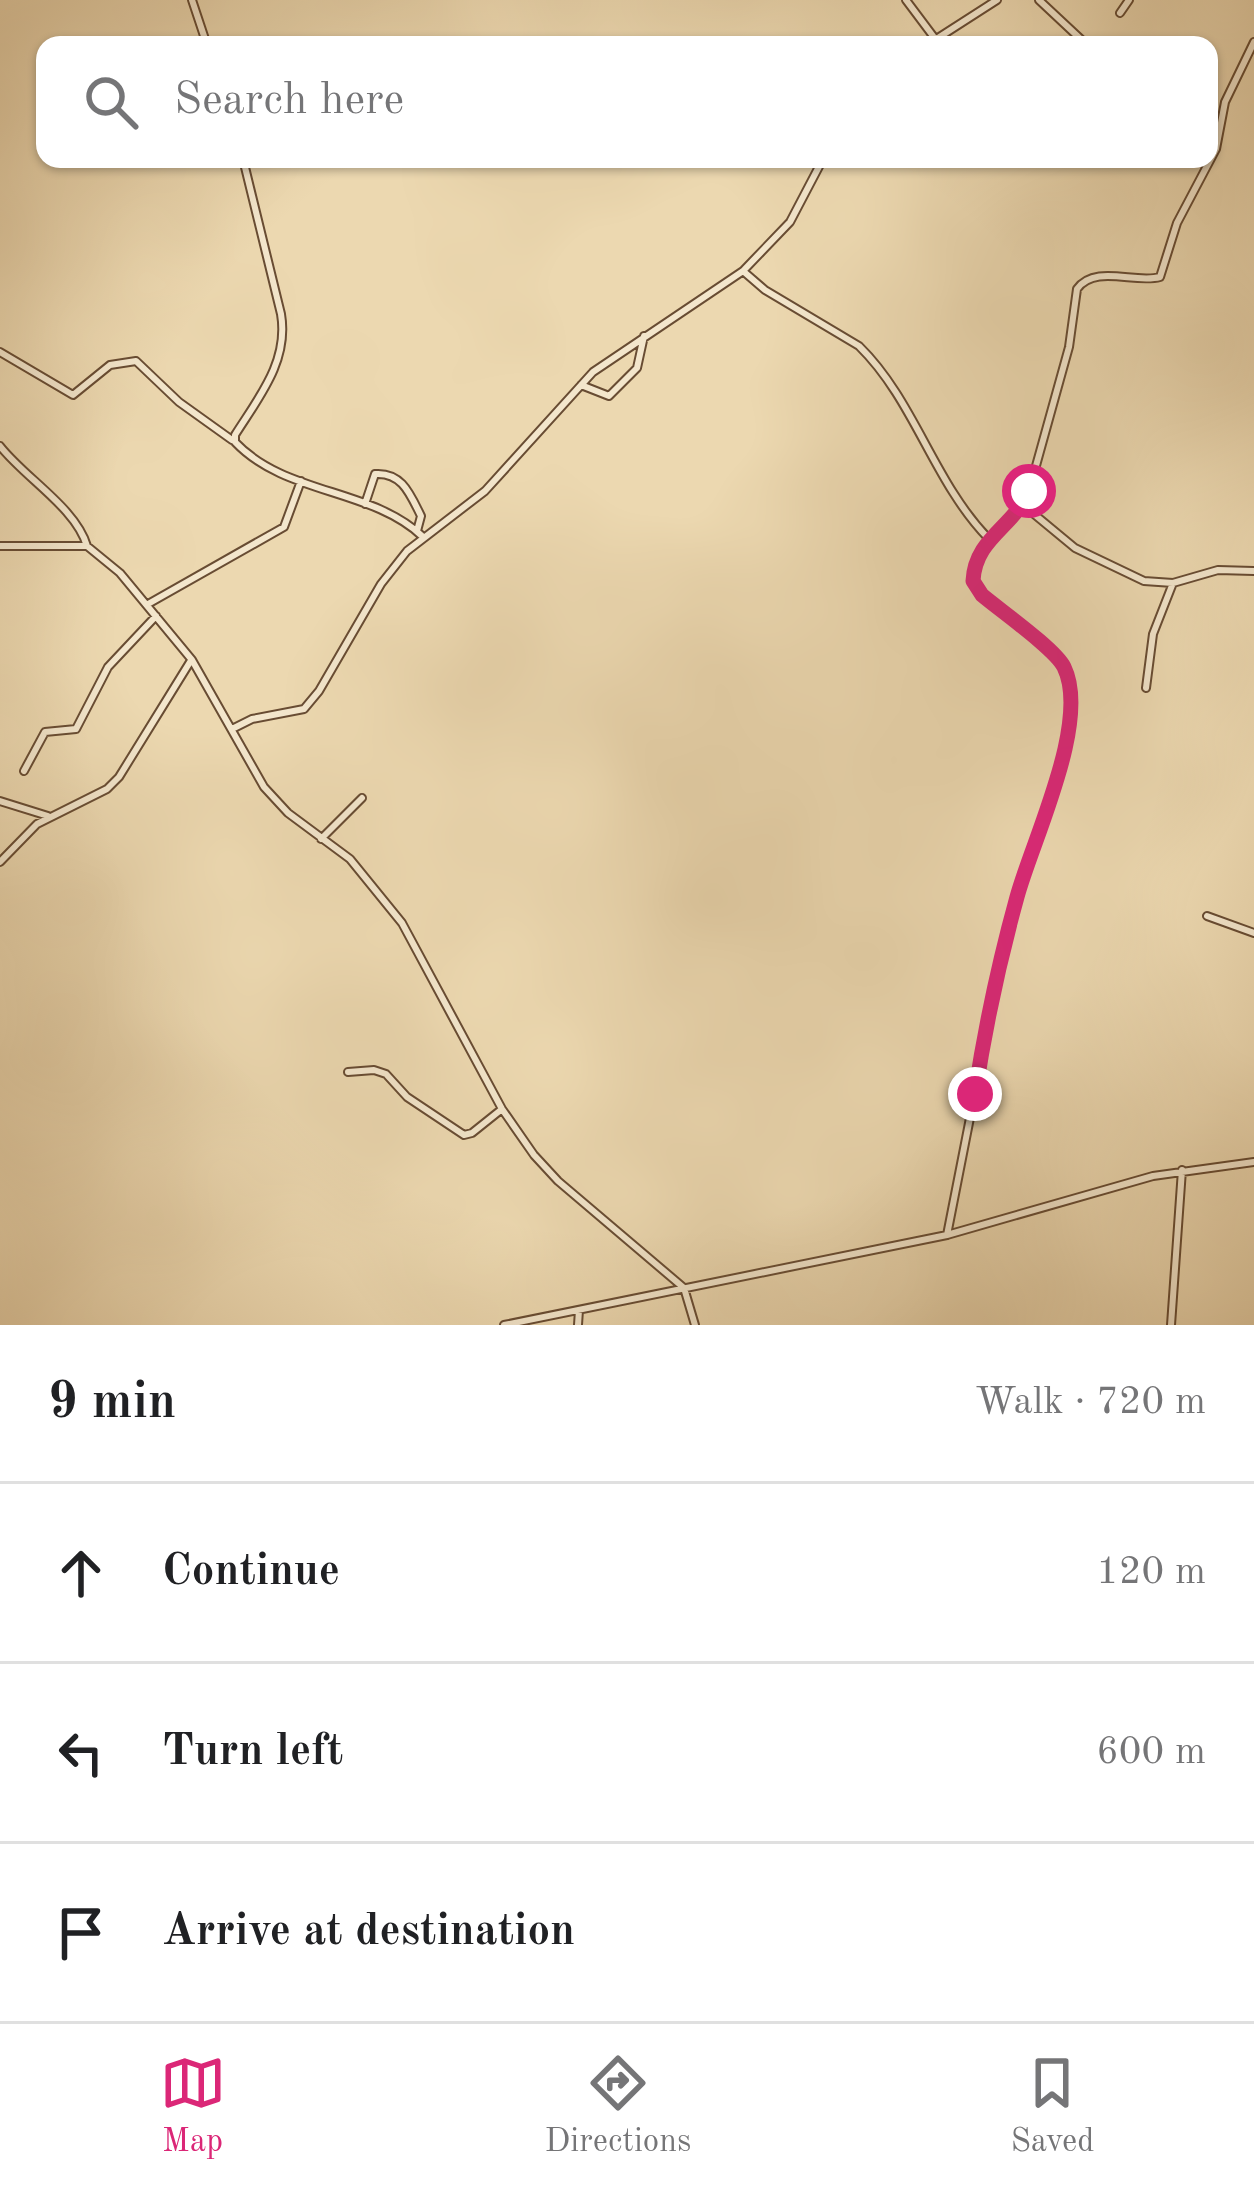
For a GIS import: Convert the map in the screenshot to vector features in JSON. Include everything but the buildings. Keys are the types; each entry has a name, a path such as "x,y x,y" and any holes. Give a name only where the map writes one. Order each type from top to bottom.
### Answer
{"street":[{"path":"192,0 204,36"},
{"path":"907,0 933,36"},
{"path":"942,36 997,0"},
{"path":"1039,0 1077,36"},
{"path":"1120,13 1129,0"},
{"path":"1218,139 1227,97 1254,42"},
{"path":"1218,113 1223,115"},
{"path":"235,442 284,341 245,168"},
{"path":"232,729 252,718 294,712 310,703 381,584 420,533 485,491 581,385 644,336 743,271 790,222 818,168"},
{"path":"947,1235 1001,959 1061,766 1069,719 1069,686 1060,660 982,595 973,581 974,568 988,538 1023,505 1060,380 1081,282 1093,277 1160,277 1177,223 1206,168"},
{"path":"743,271 765,290 860,346 897,394 954,497 988,538"},
{"path":"581,385 609,396 637,368 644,336"},
{"path":"0,352 73,395 110,365 136,361 179,402 235,442 301,481 394,512 420,533"},
{"path":"0,446 71,516 87,546"},
{"path":"365,504 374,476 391,475 404,485 421,516 420,533"},
{"path":"148,604 284,527 301,481"},
{"path":"1023,505 1075,548 1154,583 1174,583 1211,571 1254,571"},
{"path":"0,546 87,546 102,555 148,604 191,660 264,787 287,813 350,859 402,923 502,1108 544,1168 683,1288 695,1325"},
{"path":"1146,688 1153,634 1174,583"},
{"path":"24,771 45,732 76,729 108,668 156,615"},
{"path":"0,862 37,824 108,788 125,770 191,660"},
{"path":"321,838 362,798"},
{"path":"0,801 50,817"},
{"path":"1207,916 1254,933"},
{"path":"348,1072 386,1074 423,1109 464,1135 502,1108"},
{"path":"504,1325 947,1235 1182,1170 1254,1162"},
{"path":"1172,1325 1182,1170"},
{"path":"578,1325 579,1310"}],"route":[{"path":"975,1094 1001,959 1061,766 1069,719 1069,686 1060,660 982,595 973,581 980,549 1023,505 1029,491"}]}
